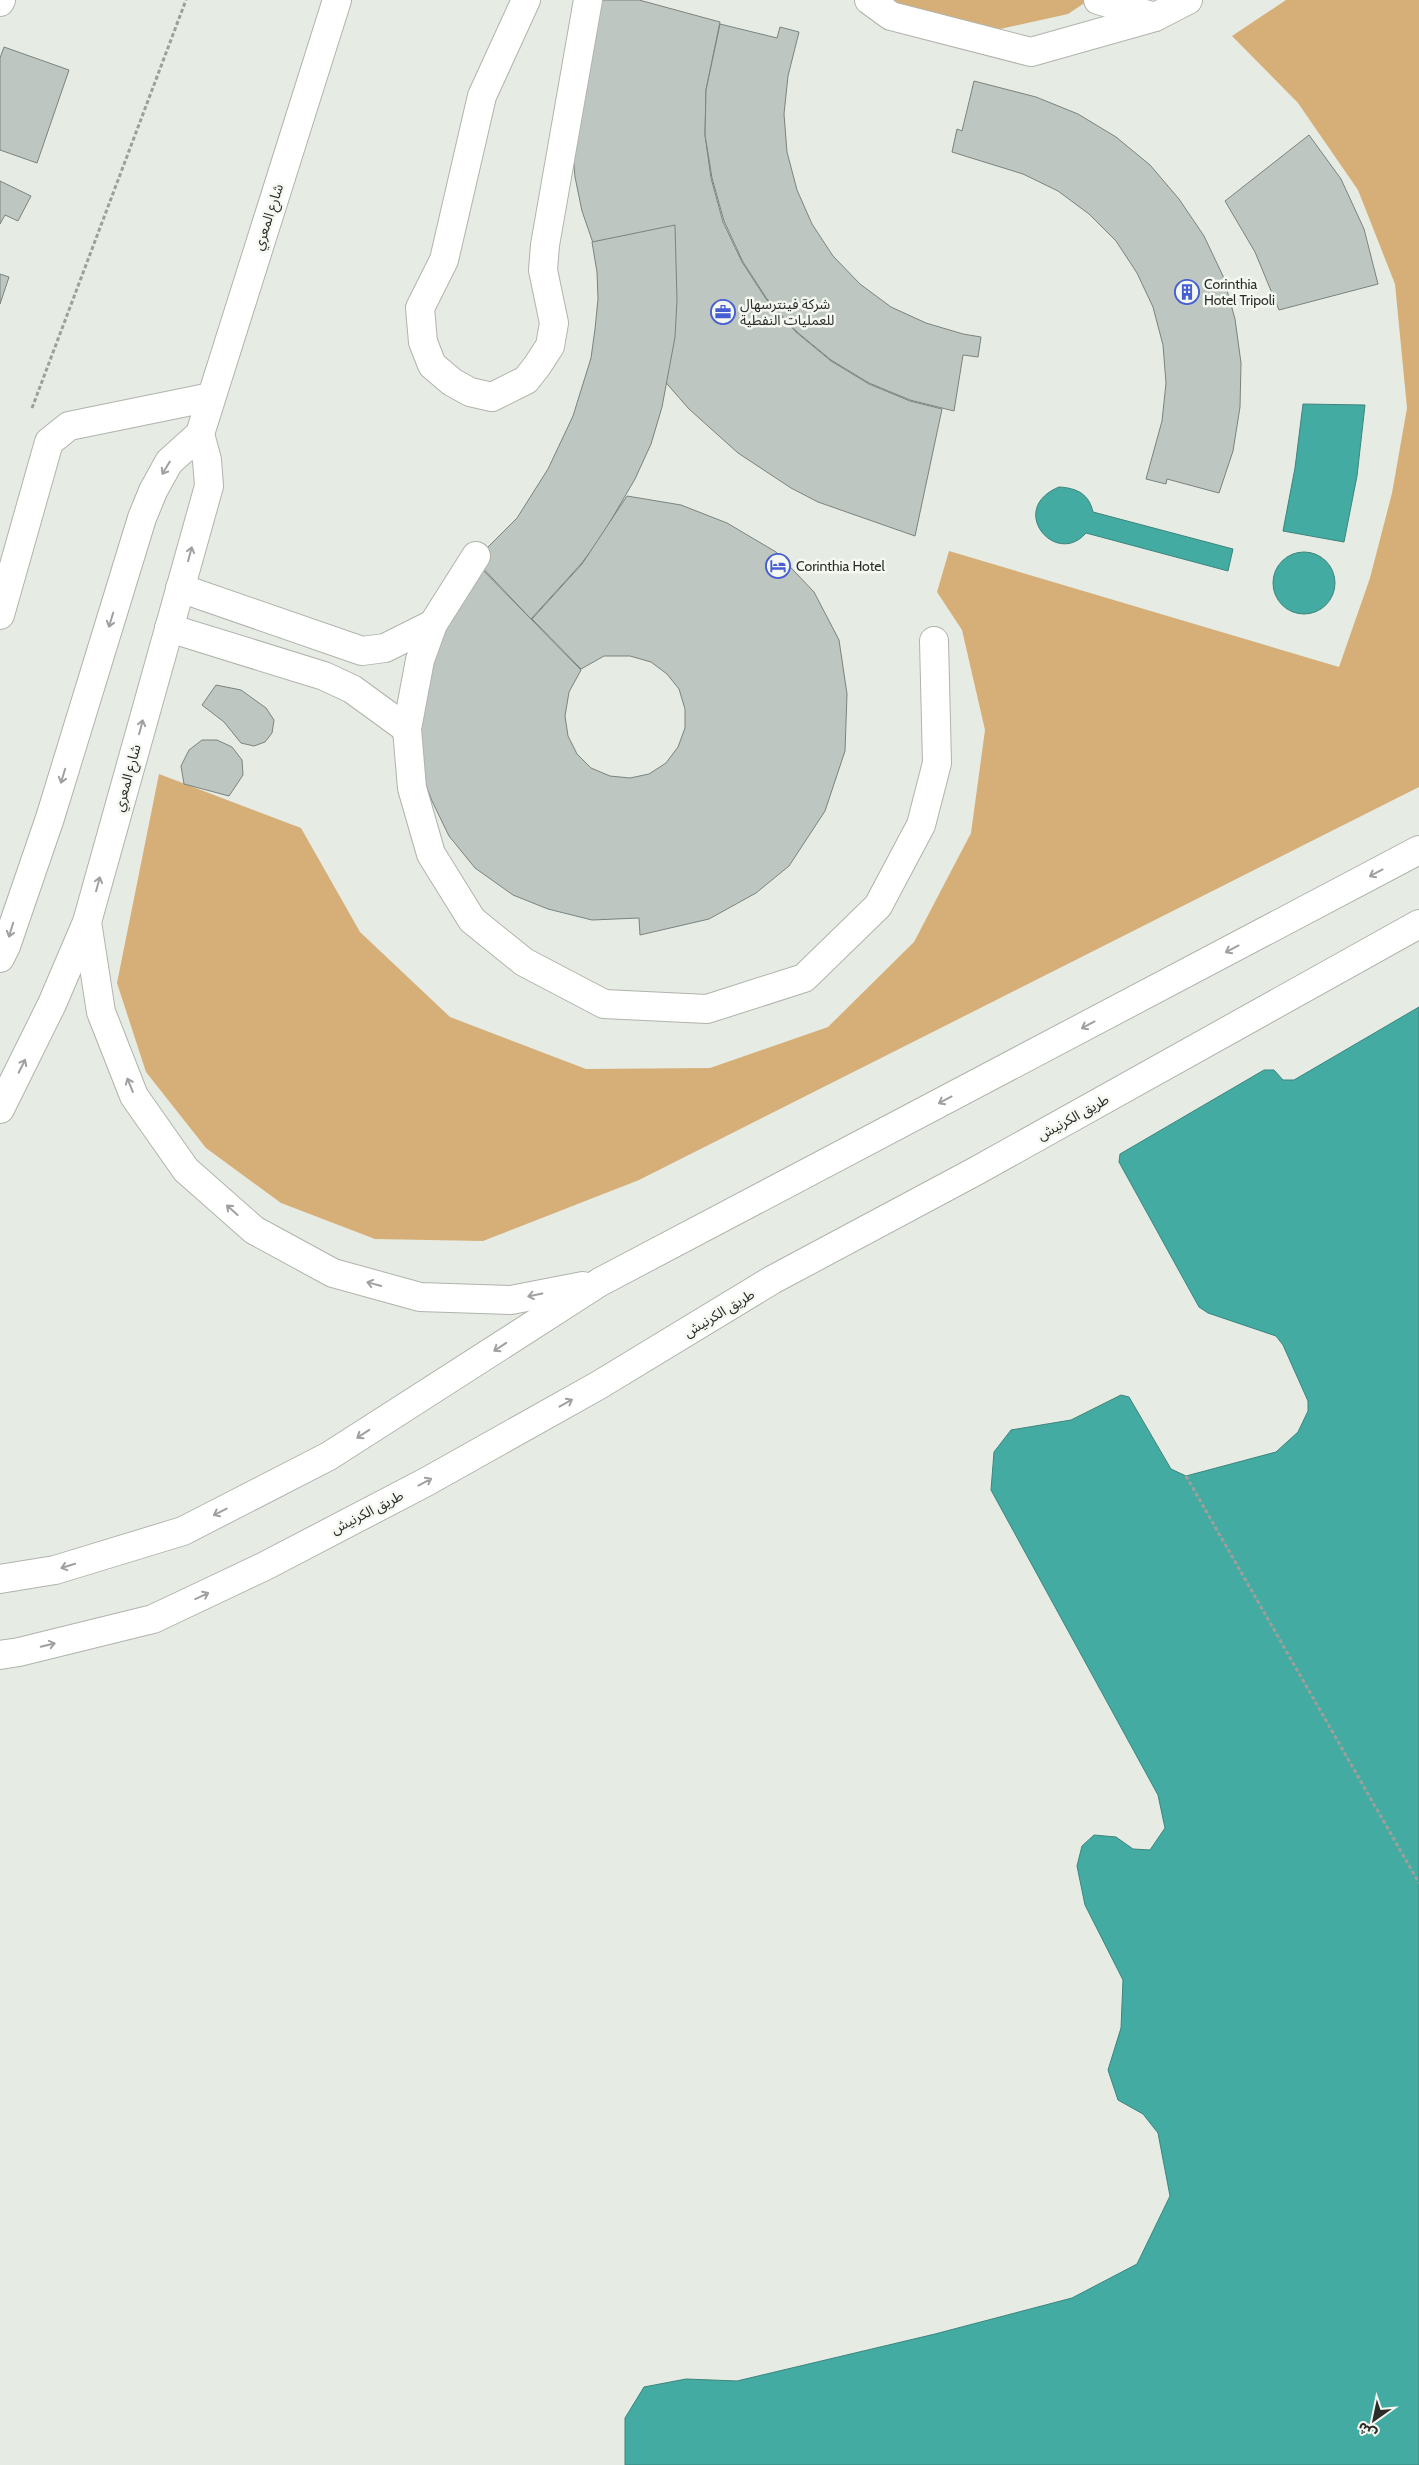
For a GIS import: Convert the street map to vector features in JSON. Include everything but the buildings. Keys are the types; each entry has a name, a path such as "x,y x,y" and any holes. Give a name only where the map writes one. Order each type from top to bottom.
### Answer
{"main road":[{"name":"شارع المعري","path":"0,1109 52,1004 88,922 208,486 207,460 200,434 337,0"},
{"path":"526,0 482,96 444,260 420,308 423,342 432,365 452,382 470,392 492,396 526,380 550,346 554,323 543,270 545,244 588,0"},
{"path":"868,0 891,16 1031,52 1155,17 1188,0"},
{"path":"1098,0 1155,17"},
{"path":"0,615 49,442 68,426 211,397"},
{"path":"0,958 6,946 50,818 142,518 169,462 200,434"},
{"path":"476,556 434,624 420,660 406,729 412,788 431,854 472,920 524,962 604,1004 707,1009 804,978 878,906 921,825 937,763 934,641"},
{"path":"180,588 362,652 385,648 434,624"},
{"path":"169,628 324,676 352,689 406,729"},
{"path":"0,1579 55,1570 183,1531 329,1456 600,1282 1419,850"},
{"path":"88,922 101,1012 134,1096 186,1170 254,1230 334,1273 420,1297 511,1300 600,1282"},
{"name":"طريق الكرنيش","path":"0,1654 20,1652 152,1619 265,1566 434,1477 598,1385 772,1280 976,1171 1419,924"}],"path":[{"path":"31,411 186,0"},
{"path":"1186,1476 1419,1883"}],"shaded area":[{"path":"877,0 1089,0 1068,14 982,33"},
{"path":"1286,0 1419,0 1419,787 639,1180 483,1241 375,1239 281,1203 206,1148 146,1072 117,983 159,774 301,828 360,932 450,1017 586,1069 710,1068 828,1027 914,942 971,833 985,730 962,630 937,592 949,551 1339,667 1370,578 1392,493 1407,408 1395,284 1358,190 1298,103 1232,36"}],"water":[{"path":"1303,404 1365,405 1357,476 1344,542 1283,531 1295,468"},
{"path":"1059,487 1081,493 1089,501 1093,512 1233,549 1228,571 1086,533 1074,542 1062,544 1050,540 1041,531 1036,520 1037,508 1044,497"},
{"path":"1304,552 1321,557 1326,561 1330,566 1335,583 1330,600 1326,605 1321,609 1304,614 1287,609 1282,605 1278,600 1273,583 1278,566 1282,561 1287,557"},
{"path":"1419,1007 1419,2465 625,2465 625,2418 644,2387 686,2379 737,2381 935,2334 1072,2298 1137,2264 1170,2196 1158,2133 1143,2114 1118,2100 1108,2070 1121,2028 1123,1980 1085,1905 1077,1866 1082,1846 1094,1835 1116,1837 1133,1849 1150,1850 1165,1828 1158,1795 991,1490 994,1452 1011,1430 1071,1420 1121,1395 1129,1397 1171,1469 1186,1476 1276,1452 1298,1432 1308,1411 1308,1401 1283,1345 1276,1336 1208,1313 1199,1307 1119,1162 1120,1154 1264,1070 1274,1070 1283,1080 1294,1080"}],"place":[{"name":"Corinthia Hotel Tripoli","path":"1187,292"},
{"name":"شركة فينترسهال للعمليات النفطية","path":"723,312"},
{"name":"Corinthia Hotel","path":"778,566"}]}
